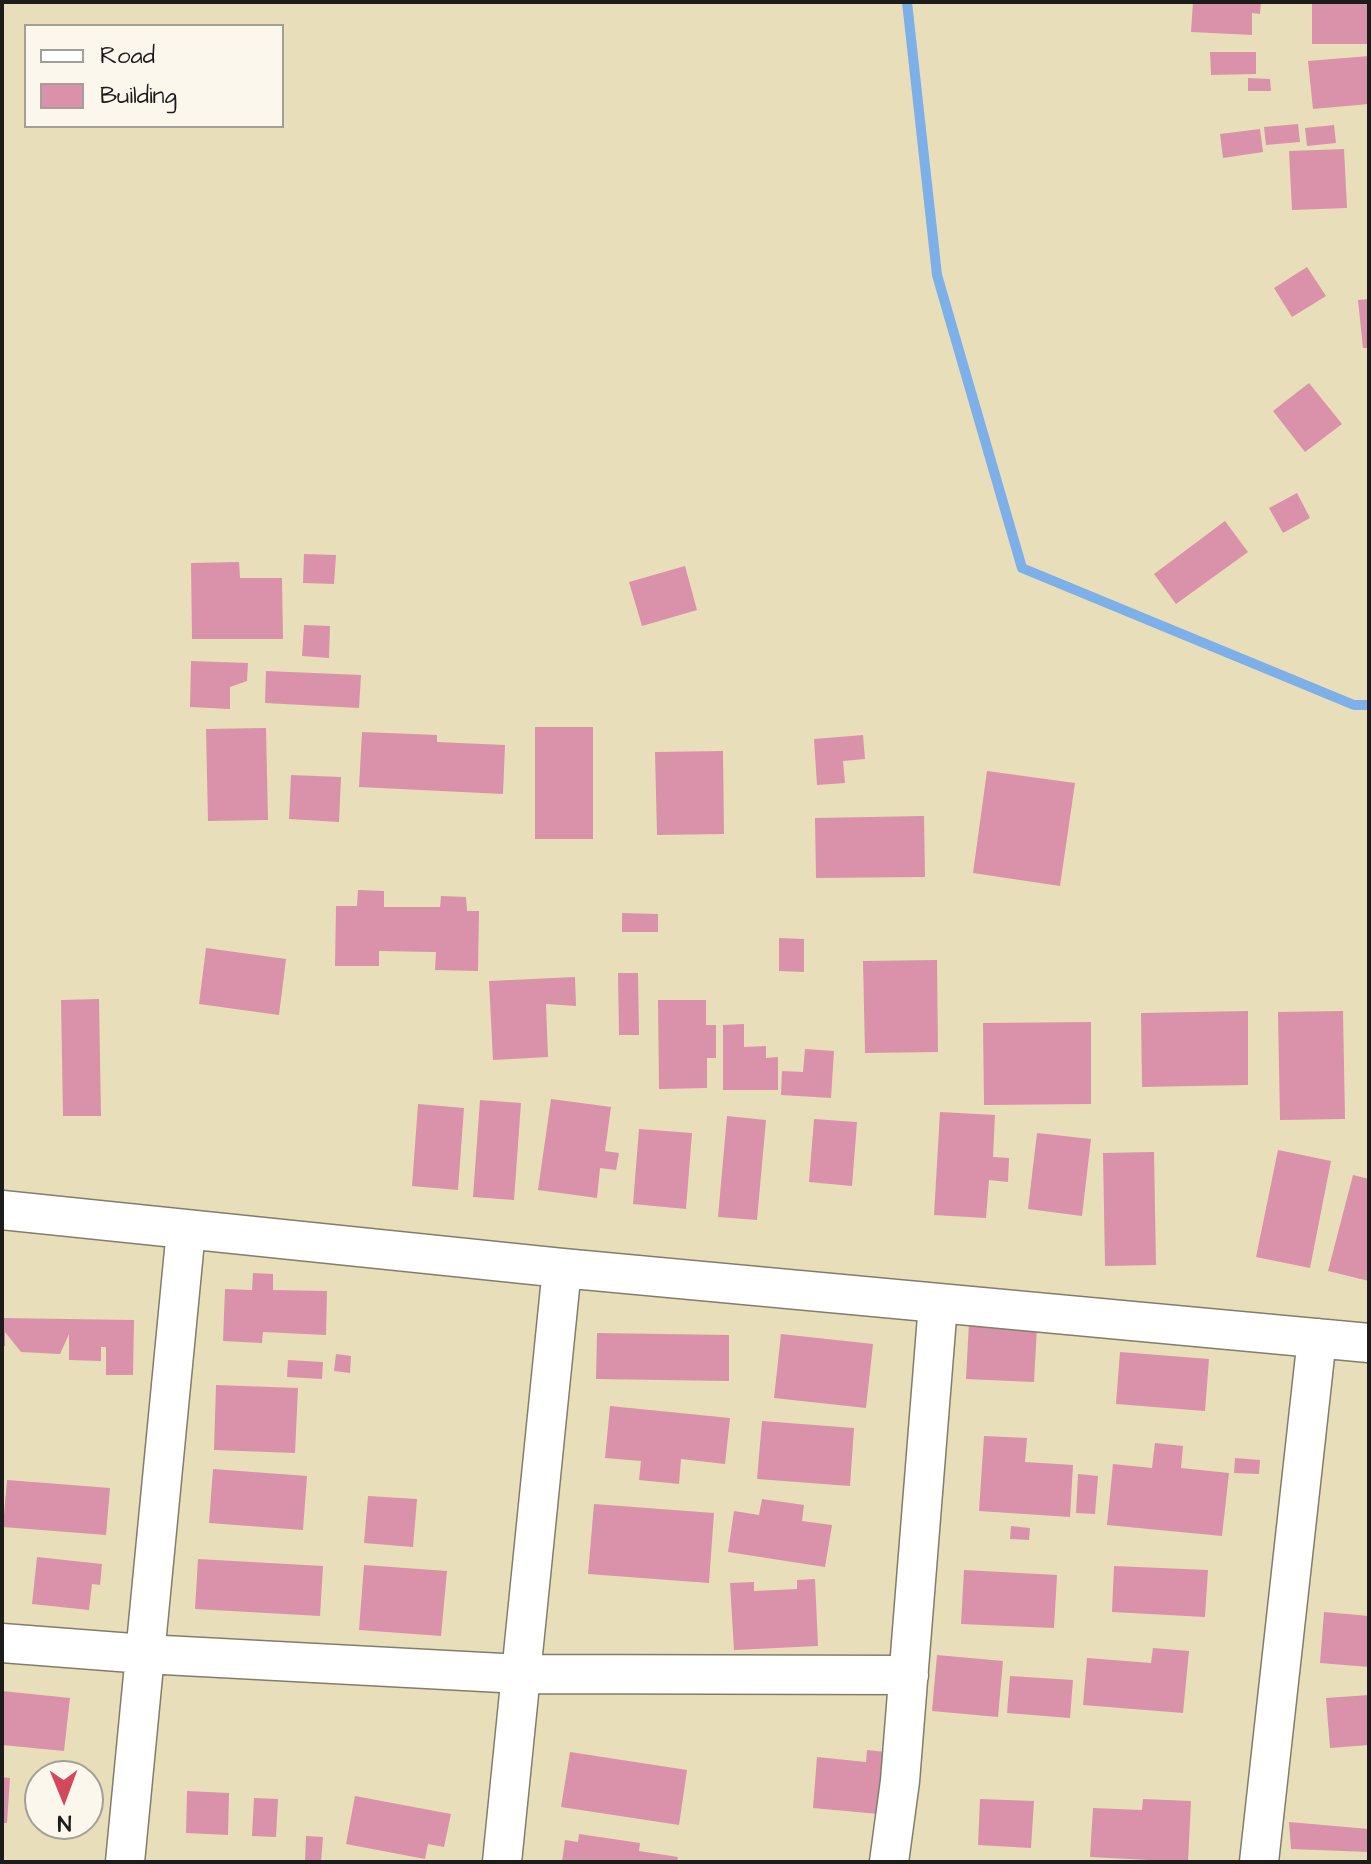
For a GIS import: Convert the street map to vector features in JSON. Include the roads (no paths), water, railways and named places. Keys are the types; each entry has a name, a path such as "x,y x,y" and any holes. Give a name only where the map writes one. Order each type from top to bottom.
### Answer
{"street":[{"path":"2,1210 562,1268 1369,1343"},
{"path":"125,1862 186,1230"},
{"path":"502,1862 562,1268"},
{"path":"889,1862 900,1781 938,1304"},
{"path":"1259,1862 1317,1338"},
{"path":"2,1643 145,1654 521,1674 909,1675"}],"waterway":[{"path":"907,2 937,275 1022,568 1354,705 1369,705"}]}
